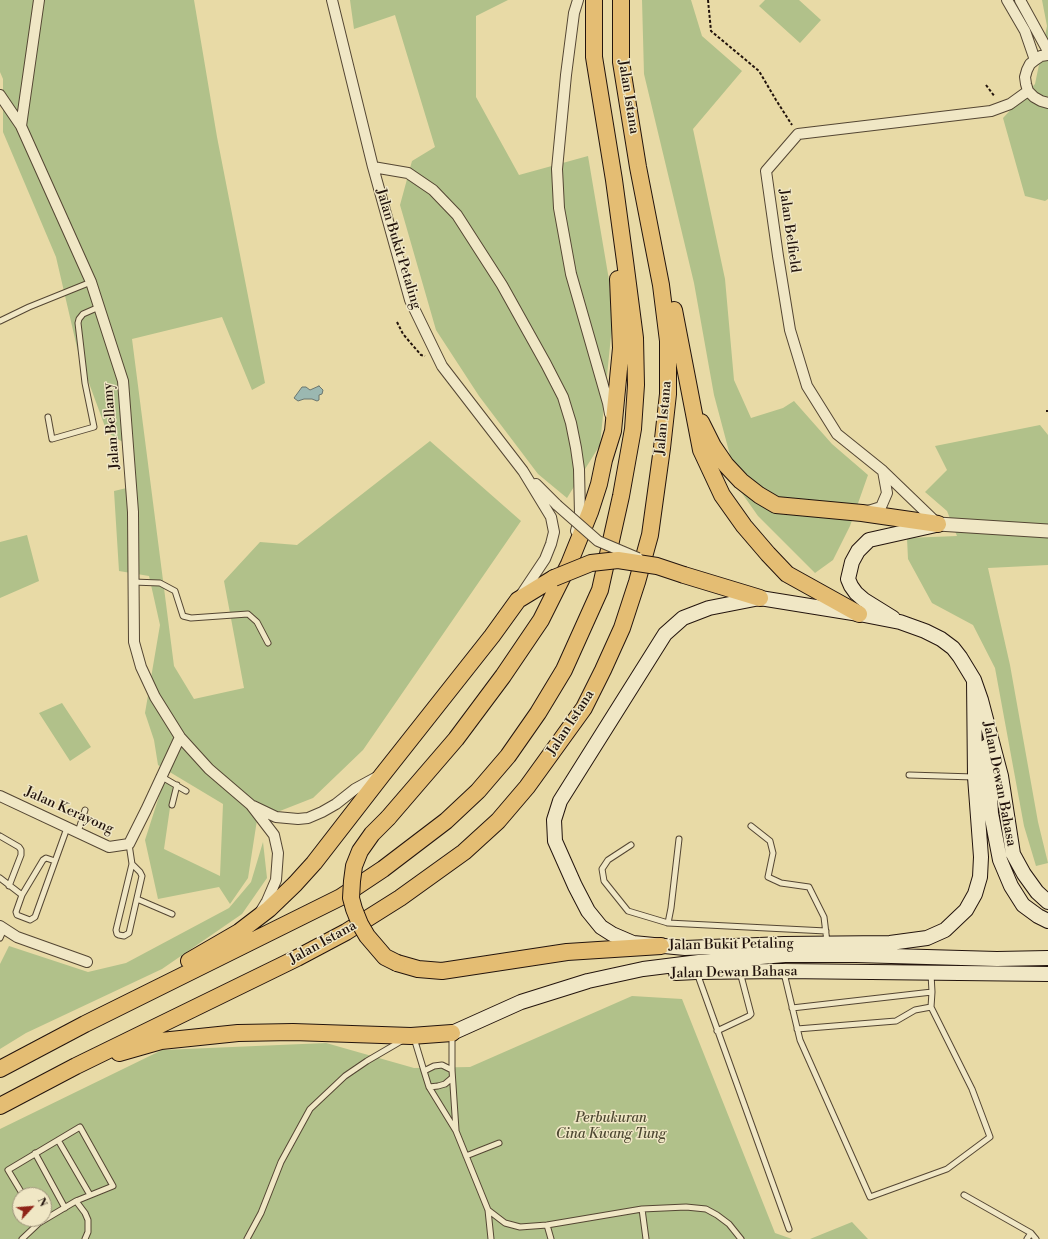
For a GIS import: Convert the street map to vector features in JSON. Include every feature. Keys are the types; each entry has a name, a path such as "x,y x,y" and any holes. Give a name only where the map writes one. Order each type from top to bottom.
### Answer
{"main road":[{"name":"Jalan Istana","path":"0,1069 85,1024 335,900 383,869 446,821 478,791 508,756 538,713 564,670 600,590 621,496 633,429 636,385 635,338 614,180 594,57 594,0"},
{"name":"Jalan Istana","path":"0,1106 76,1066 297,958 346,932 406,894 464,852 498,821 528,787 584,708 622,628 650,535 668,394 668,341 661,285 638,166 621,62 621,0"},
{"path":"614,180 621,348 613,431 590,512 569,564 541,620 503,676 456,739 388,818 372,834 360,851 354,866 351,898 360,924 367,936 386,957 397,963 418,969 442,971 567,952 661,946"},
{"path":"648,216 671,298 701,450 722,495 744,526 787,574 859,614"},
{"path":"692,402 713,446 726,465 741,481 759,495 776,505 862,513 938,524"},
{"path":"900,622 864,600 856,593 848,579 852,562 858,551 869,540 938,524"},
{"path":"85,1024 239,932 269,909 314,863 382,774 487,642 518,600 554,578 591,563 618,560 657,566 760,598"},
{"name":"Jalan Dewan Bahasa","path":"760,598 900,622 925,631 941,639 953,648 974,680 986,718 1001,776 1014,854 1024,874 1037,892 1048,902"},
{"name":"Jalan Bukit Petaling","path":"760,598 709,608 683,618 665,634 560,801 554,820 555,841 588,911 601,927 612,934 633,943 685,948 826,937 890,943 927,938 945,930 966,910 975,894 980,878 981,857 975,777 974,680"},
{"path":"986,718 990,813 1000,860 1011,886 1023,905 1038,916 1048,920"},
{"path":"685,948 785,956"},
{"name":"Jalan Dewan Bahasa","path":"452,1033 521,1002 588,981 650,968 699,962 785,956 856,955 996,959 1048,958"},
{"name":"Jalan Dewan Bahasa","path":"588,981 696,972 740,971 1048,974"},
{"path":"76,1066 161,1041 238,1033 293,1032 412,1036 452,1033"}],"street":[{"path":"21,126 39,0"},
{"name":"Jalan Bukit Petaling","path":"332,0 373,167 410,300 442,366 523,471 551,517 554,532 551,544 545,559 518,600"},
{"path":"578,0 574,13 566,75 557,169 559,208 571,274 608,403 613,431"},
{"path":"1007,0 1025,31 1035,60"},
{"path":"1020,0 1048,51"},
{"path":"1048,55 1041,56 1030,64 1025,77 1028,91 1041,102 1048,103"},
{"path":"798,134 991,111 1010,104 1028,91"},
{"name":"Jalan Bellamy","path":"0,95 21,126 91,282 123,381 133,512 134,642 141,667 155,697 180,737 209,769 251,805 274,835 278,853 276,880 267,901 254,921"},
{"name":"Jalan Belfield","path":"798,134 766,171 790,330 807,386 837,434 882,471 938,524"},
{"path":"373,167 408,173 433,190 457,215 502,285 563,397 571,423 579,469 580,515 569,564"},
{"name":"Jalan Bukit Petaling","path":"523,471 557,505 598,541 657,566"},
{"path":"862,513 881,508 887,493 882,471"},
{"path":"938,524 1048,531"},
{"name":"Jalan Kerayong","path":"0,796 109,847 129,844 180,737"},
{"name":"Jalan Bellamy","path":"251,805 276,817 293,819 308,818 322,812 354,789 382,774"},
{"path":"1,931 87,962"}],"lane":[{"path":"0,321 29,307 91,282"},
{"path":"48,417 52,439 94,427 85,383 78,323 79,318 83,314 99,307"},
{"path":"133,582 160,583 175,591 182,616 191,618 248,614 258,622 268,642"},
{"path":"909,775 975,777"},
{"path":"162,777 186,791"},
{"path":"172,805 176,785"},
{"path":"78,832 85,810"},
{"path":"631,845 608,860 602,869 604,881 628,911 668,923 826,937 824,917 809,886 781,883 768,877 773,853 770,842 751,826"},
{"path":"55,861 46,858 42,860 22,895 16,912 17,915 30,920 35,917 68,828"},
{"path":"0,836 19,847 21,850 21,855 9,886"},
{"path":"668,923 679,839"},
{"path":"129,844 132,864 116,930 117,934 124,936 129,933 142,876 132,864"},
{"path":"0,878 22,895"},
{"path":"137,899 172,914"},
{"path":"718,1031 751,1014 740,971"},
{"path":"783,971 800,1040 870,1197 947,1169 990,1137 972,1089 931,1007 931,973"},
{"path":"696,972 788,1229"},
{"path":"792,1008 932,992"},
{"path":"797,1029 896,1021 915,1010 931,1007"},
{"path":"452,1033 452,1078 456,1131"},
{"path":"247,1239 261,1212 281,1162 310,1110 345,1076 367,1061 412,1036 429,1087 456,1131 488,1210 491,1239"},
{"path":"424,1071 434,1066 442,1066 452,1070"},
{"path":"429,1087 445,1084 452,1078"},
{"path":"18,1187 8,1170 80,1127 113,1186 76,1201 52,1214"},
{"path":"58,1140 90,1195"},
{"path":"466,1156 499,1143"},
{"path":"35,1153 65,1208"},
{"path":"964,1195 1031,1233 1036,1239"},
{"path":"76,1201 85,1213 88,1220 88,1232 85,1239"},
{"path":"488,1210 505,1223 520,1227 547,1225 642,1209 686,1207 706,1209 729,1224 741,1239"},
{"path":"642,1209 646,1239"},
{"path":"547,1225 551,1239"},
{"path":"22,1239 33,1227"},
{"path":"1027,1239 1031,1233"}],"path":[{"path":"708,0 711,31 759,71 798,134"},
{"path":"986,85 995,97"},
{"path":"397,322 403,334 421,355 439,361"}],"green space":[{"path":"0,0 194,0 217,137 265,383 252,390 222,317 132,339 174,666 194,699 244,688 224,581 260,542 297,545 430,441 521,521 363,750 313,798 257,820 248,878 230,904 219,887 158,899 145,840 164,781 173,787 164,849 220,876 223,804 158,765 154,740 145,713 160,625 149,576 119,571 114,491 131,487 129,446 107,432 79,356 56,257 3,132 3,79 0,72"},
{"path":"350,0 508,0 476,16 476,97 519,175 588,156 609,280 612,326 600,445 567,498 538,474 479,396 436,330 400,205 412,161 435,147 395,15 354,29"},
{"path":"642,0 691,0 702,36 742,71 693,129 725,279 734,380 751,418 783,408 794,401 832,444 868,475 850,526 833,560 815,573 758,516 739,489 714,395 694,283 644,74"},
{"path":"765,0 799,0 821,20 800,43 759,6"},
{"path":"1042,0 1048,0 1048,199 1045,201 1025,196 1003,118 1035,84 1047,26"},
{"path":"1040,425 1048,435 1048,565 988,568 1010,665 1038,822 1048,863 1036,866 1024,826 995,668 973,625 932,603 908,559 907,538 957,536 947,511 925,492 947,470 935,446"},
{"path":"27,535 39,581 0,598 0,542"},
{"path":"62,703 91,747 70,761 39,713"},
{"path":"263,842 267,878 242,914 162,969 26,1033 0,1049 0,964 9,946 88,972 126,963 229,908 251,882"},
{"name":"Perbukuran Cina Kwang Tung","path":"632,996 682,999 775,1233 792,1239 0,1239 0,1129 162,1050 326,1043 414,1068 470,1067"},
{"path":"852,1222 868,1239 810,1239"}],"water":[{"path":"319,386 323,390 322,394 319,395 319,400 317,401 312,399 304,399 298,401 294,398 302,387 306,387 310,390"}]}
